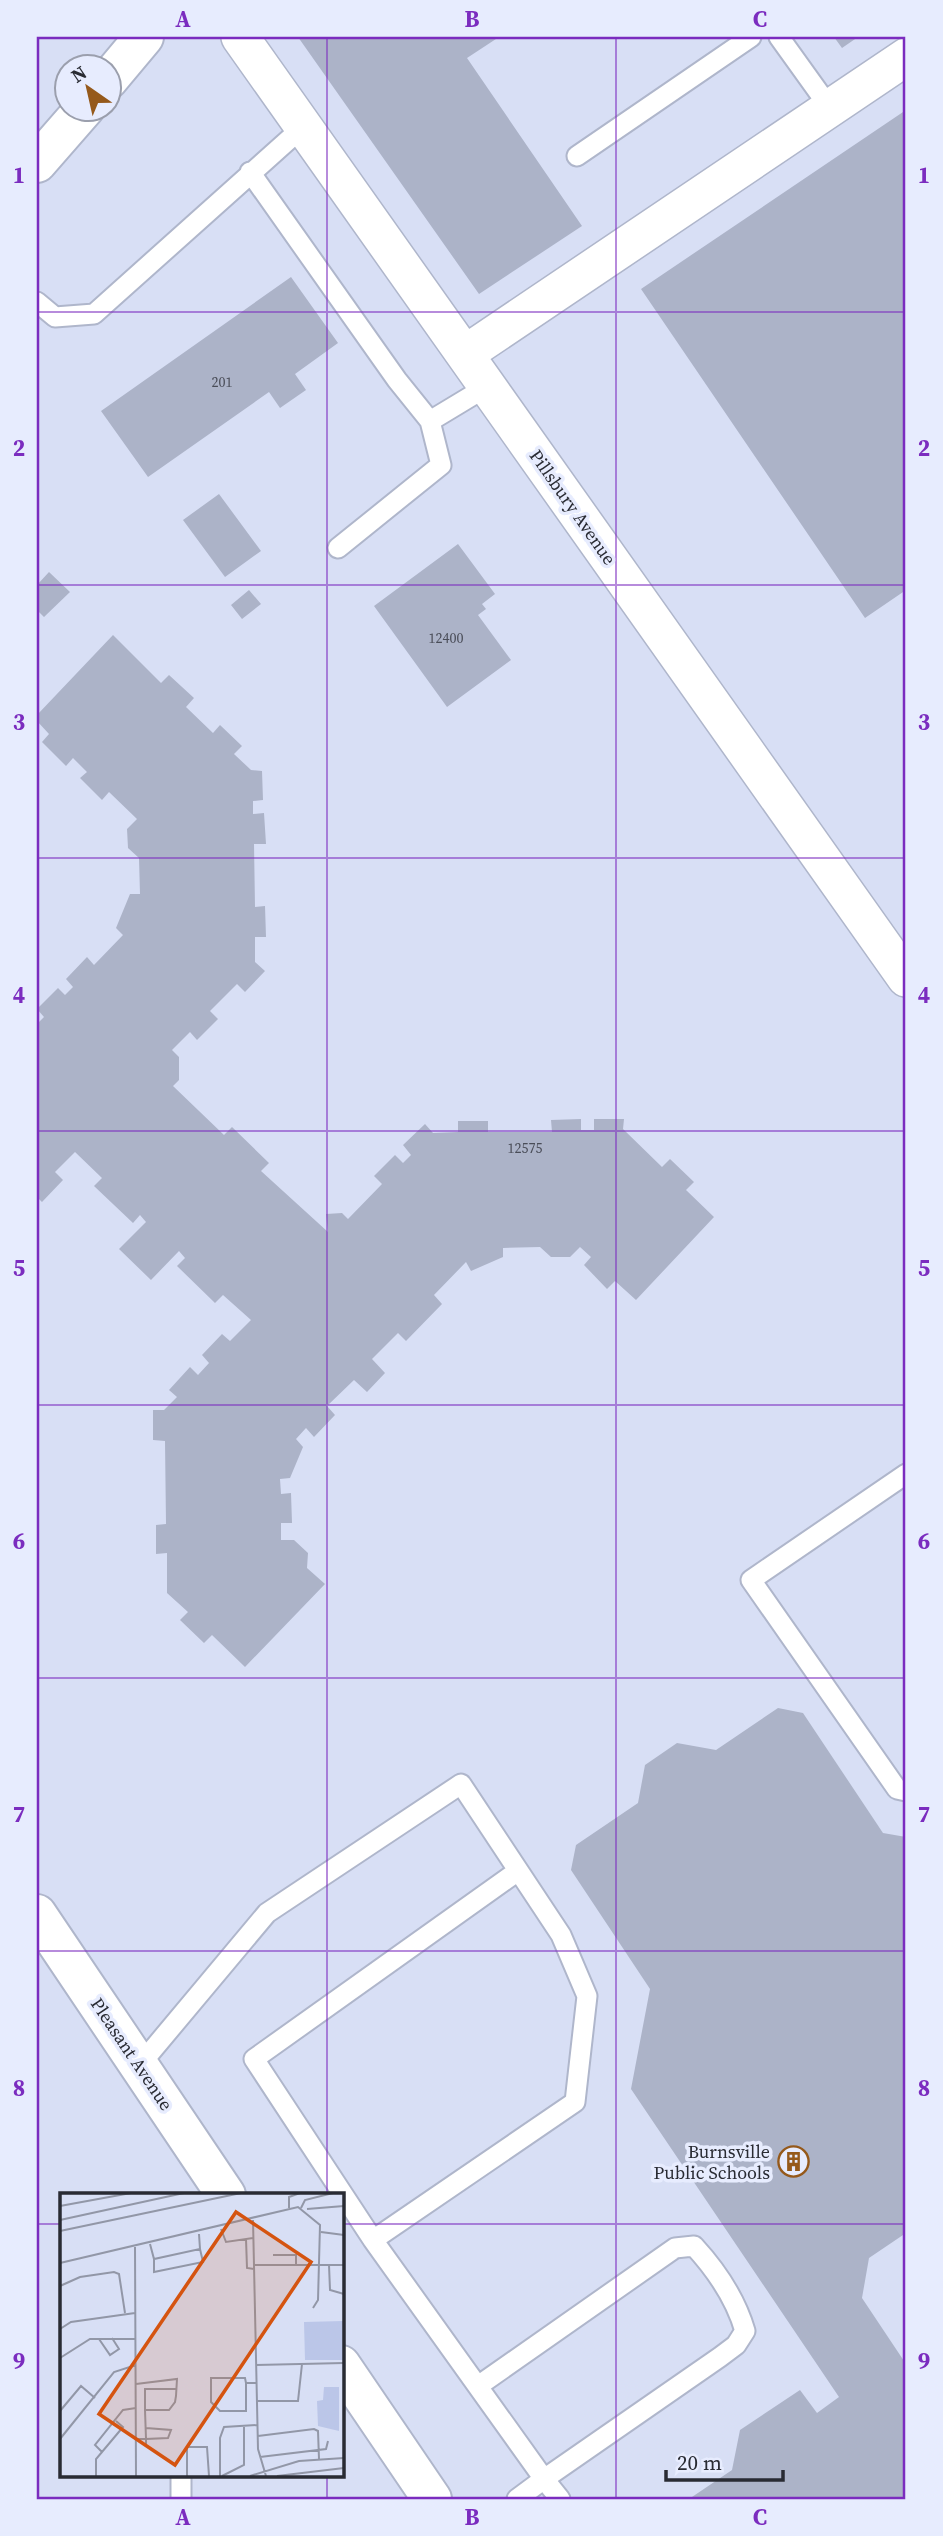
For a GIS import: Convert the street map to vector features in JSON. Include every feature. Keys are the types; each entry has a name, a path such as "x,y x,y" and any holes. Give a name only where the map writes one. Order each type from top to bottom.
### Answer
{"street":[{"path":"122,63 144,37"},
{"name":"Pillsbury Avenue","path":"240,37 906,978"},
{"path":"465,354 906,57"},
{"path":"37,163 73,122"},
{"name":"Pleasant Avenue","path":"37,1914 225,2193"},
{"path":"343,2368 432,2499"}],"lane":[{"path":"577,156 751,37"},
{"path":"779,37 830,108"},
{"path":"37,302 55,317 94,314 250,172 304,127"},
{"path":"250,172 397,380 430,421 441,465 338,548"},
{"path":"430,421 488,386"},
{"path":"906,1474 751,1580 897,1789 906,1791"},
{"path":"139,2066 267,1913 461,1784 561,1935 587,1996 575,2102 373,2240"},
{"path":"342,2193 254,2059 518,1871"},
{"path":"343,2194 560,2499"},
{"path":"478,2386 675,2248 694,2246 707,2260 739,2311 745,2331 736,2344 517,2499"},
{"path":"181,2476 181,2499"}],"building":[{"path":"298,37 499,37 467,58 582,226 479,294"},
{"path":"834,37 858,37 842,48"},
{"path":"906,110 906,590 865,618 641,289"},
{"path":"291,277 338,343 295,374 306,390 280,408 269,392 148,477 101,411"},
{"path":"219,494 261,551 225,577 183,520"},
{"path":"458,544 495,594 482,604 486,609 478,615 511,660 447,707 374,606"},
{"path":"49,572 70,592 44,617 37,610 37,585"},
{"path":"249,590 261,604 242,619 231,605"},
{"path":"113,635 161,683 169,675 194,698 186,707 213,733 220,725 242,746 234,754 251,770 262,771 263,800 253,801 253,814 264,813 266,844 254,844 255,907 265,906 266,937 255,937 255,962 265,971 245,992 237,984 210,1011 218,1019 197,1040 190,1032 172,1050 179,1057 179,1080 173,1086 224,1135 232,1127 269,1163 261,1171 328,1232 326,1214 342,1213 348,1219 382,1184 374,1176 395,1155 403,1163 411,1155 403,1145 425,1124 433,1133 458,1132 458,1121 488,1121 488,1132 552,1132 551,1120 581,1119 581,1130 594,1130 594,1119 624,1119 623,1129 662,1167 670,1159 694,1182 686,1190 714,1217 636,1300 615,1281 607,1289 584,1265 591,1257 580,1247 570,1257 551,1257 540,1247 503,1248 503,1257 471,1271 466,1262 434,1295 442,1304 406,1341 398,1333 372,1359 385,1373 367,1392 354,1380 327,1406 335,1415 314,1437 306,1428 296,1439 303,1447 290,1478 280,1479 281,1494 291,1493 292,1523 281,1523 281,1540 294,1540 308,1553 307,1568 325,1584 245,1667 212,1635 204,1643 180,1620 188,1612 167,1593 167,1553 156,1554 156,1525 166,1524 165,1441 153,1440 153,1410 164,1410 177,1397 169,1390 190,1367 198,1375 209,1363 202,1355 222,1334 230,1341 251,1320 223,1295 215,1303 177,1266 185,1258 179,1251 151,1280 119,1249 146,1222 140,1215 133,1223 94,1186 102,1178 75,1152 55,1172 63,1180 42,1202 37,1197 37,1024 44,1017 37,1009 58,988 65,995 73,987 66,979 87,957 94,965 123,935 116,928 130,894 140,894 139,858 128,848 127,829 137,819 109,792 102,800 80,778 87,772 73,758 66,766 42,742 49,734 37,721 37,715"},
{"name":"Burnsville Public Schools","path":"778,1708 803,1713 883,1833 906,1837 906,2233 869,2258 862,2298 906,2364 906,2499 689,2499 732,2470 740,2430 800,2390 817,2413 839,2397 631,2089 650,1989 571,1870 576,1845 638,1803 645,1765 677,1743 716,1750"}],"place":[{"name":"Burnsville Public Schools","path":"793,2161"}]}
